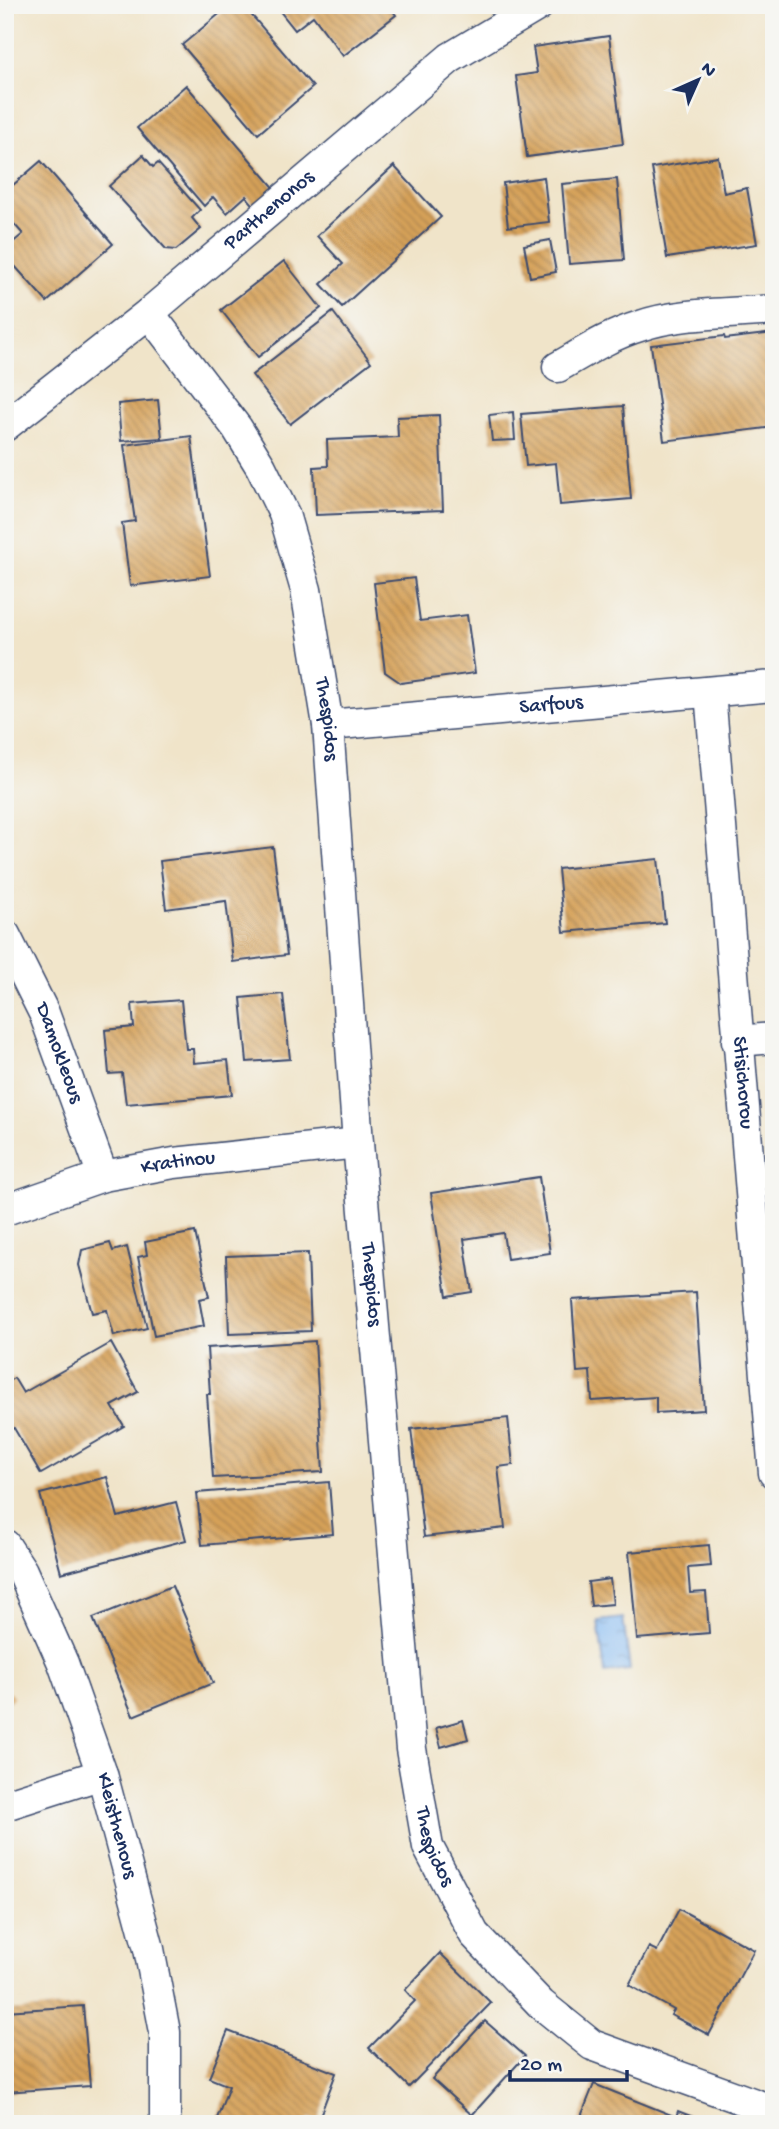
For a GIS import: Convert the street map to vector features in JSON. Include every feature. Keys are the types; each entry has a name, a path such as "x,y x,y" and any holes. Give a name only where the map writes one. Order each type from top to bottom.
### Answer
{"street":[{"name":"Parthenonos","path":"5,426 149,313 450,58 539,5"},
{"path":"558,367 610,337 642,325 678,318 774,310"},
{"name":"Thespidos","path":"149,313 236,428 261,467 284,514 306,590 328,725 358,1143 411,1749 428,1847 474,1934 541,2004 592,2045 774,2110"},
{"name":"Sarfous","path":"328,725 774,685"},
{"name":"Stisichorou","path":"710,692 774,1473"},
{"name":"Damokleous","path":"5,935 44,1013 103,1176"},
{"path":"737,1041 774,1038"},
{"name":"Kratinou","path":"5,1210 103,1176 174,1163 358,1143"},
{"name":"Kleisthenous","path":"5,1545 22,1571 63,1663 102,1774 149,1949 165,2032 166,2124"},
{"path":"5,1805 102,1774"}],"water":[{"path":"623,1618 630,1670 605,1673 598,1621"}],"building":[{"path":"230,5 243,5 313,87 258,134 182,45"},
{"path":"275,5 388,5 396,15 343,56 313,16 295,30"},
{"path":"609,36 623,144 527,157 516,76 537,73 533,47"},
{"path":"186,85 277,191 257,209 246,196 227,213 213,197 204,206 137,128"},
{"path":"143,155 153,167 158,163 200,210 192,218 201,229 176,250 166,249 109,186"},
{"path":"718,157 724,193 747,188 757,244 667,258 652,168"},
{"path":"41,161 113,244 47,302 5,255 5,249 23,234 5,214 5,192"},
{"path":"394,166 441,217 342,307 321,284 343,264 317,236"},
{"path":"544,177 549,222 508,227 503,183"},
{"path":"617,179 624,260 569,264 562,184"},
{"path":"550,240 556,272 530,277 524,245"},
{"path":"284,261 321,308 258,357 221,310"},
{"path":"333,312 371,362 290,424 252,375"},
{"path":"774,333 774,427 664,441 651,345"},
{"path":"158,400 162,438 121,441 118,404"},
{"path":"623,406 631,499 560,505 556,463 526,466 521,414"},
{"path":"513,412 515,440 492,441 489,415"},
{"path":"439,415 443,510 316,515 314,467 328,466 327,440 398,437 397,417"},
{"path":"191,436 210,576 130,586 122,523 135,521 124,445"},
{"path":"414,578 420,621 467,615 475,673 401,683 385,672 374,583"},
{"path":"273,847 287,955 233,962 226,901 166,909 160,861"},
{"path":"658,859 665,923 564,932 558,869"},
{"path":"283,994 290,1059 247,1062 241,998"},
{"path":"181,1000 186,1049 193,1049 194,1063 228,1060 232,1095 126,1104 122,1073 109,1074 105,1030 134,1027 132,1004"},
{"path":"539,1177 550,1253 507,1259 503,1233 464,1239 472,1292 447,1296 431,1193"},
{"path":"195,1232 209,1297 199,1299 204,1326 154,1336 138,1257 147,1255 145,1242"},
{"path":"110,1243 113,1251 127,1247 147,1328 114,1336 107,1310 92,1313 79,1265 82,1250"},
{"path":"308,1253 311,1331 229,1334 226,1256"},
{"path":"696,1292 704,1410 656,1413 656,1397 592,1401 590,1371 577,1372 572,1300"},
{"path":"315,1341 323,1472 213,1478 207,1394 210,1394 207,1348"},
{"path":"111,1343 138,1392 112,1406 124,1426 41,1474 14,1428 5,1433 5,1383 14,1378 23,1393"},
{"path":"508,1418 513,1465 498,1467 505,1528 424,1537 411,1429"},
{"path":"107,1477 118,1517 176,1502 186,1540 61,1573 40,1494"},
{"path":"329,1482 333,1534 202,1545 197,1493"},
{"path":"709,1545 711,1566 688,1568 690,1593 706,1592 709,1633 637,1639 629,1552"},
{"path":"610,1579 613,1604 591,1606 588,1582"},
{"path":"172,1586 213,1683 133,1716 93,1618"},
{"path":"5,1688 14,1697 5,1706"},
{"path":"463,1720 468,1739 441,1747 436,1728"},
{"path":"679,1909 754,1950 709,2035 671,2015 674,2010 629,1985 649,1947 657,1951"},
{"path":"440,1953 491,2003 409,2087 369,2048 415,2001 405,1990"},
{"path":"83,2006 90,2086 5,2092 5,2011"},
{"path":"485,2021 525,2056 472,2115 432,2079"},
{"path":"228,2031 336,2073 318,2121 309,2118 307,2124 215,2124 229,2086 209,2078"},
{"path":"594,2084 676,2117 678,2111 711,2124 578,2124"}]}
